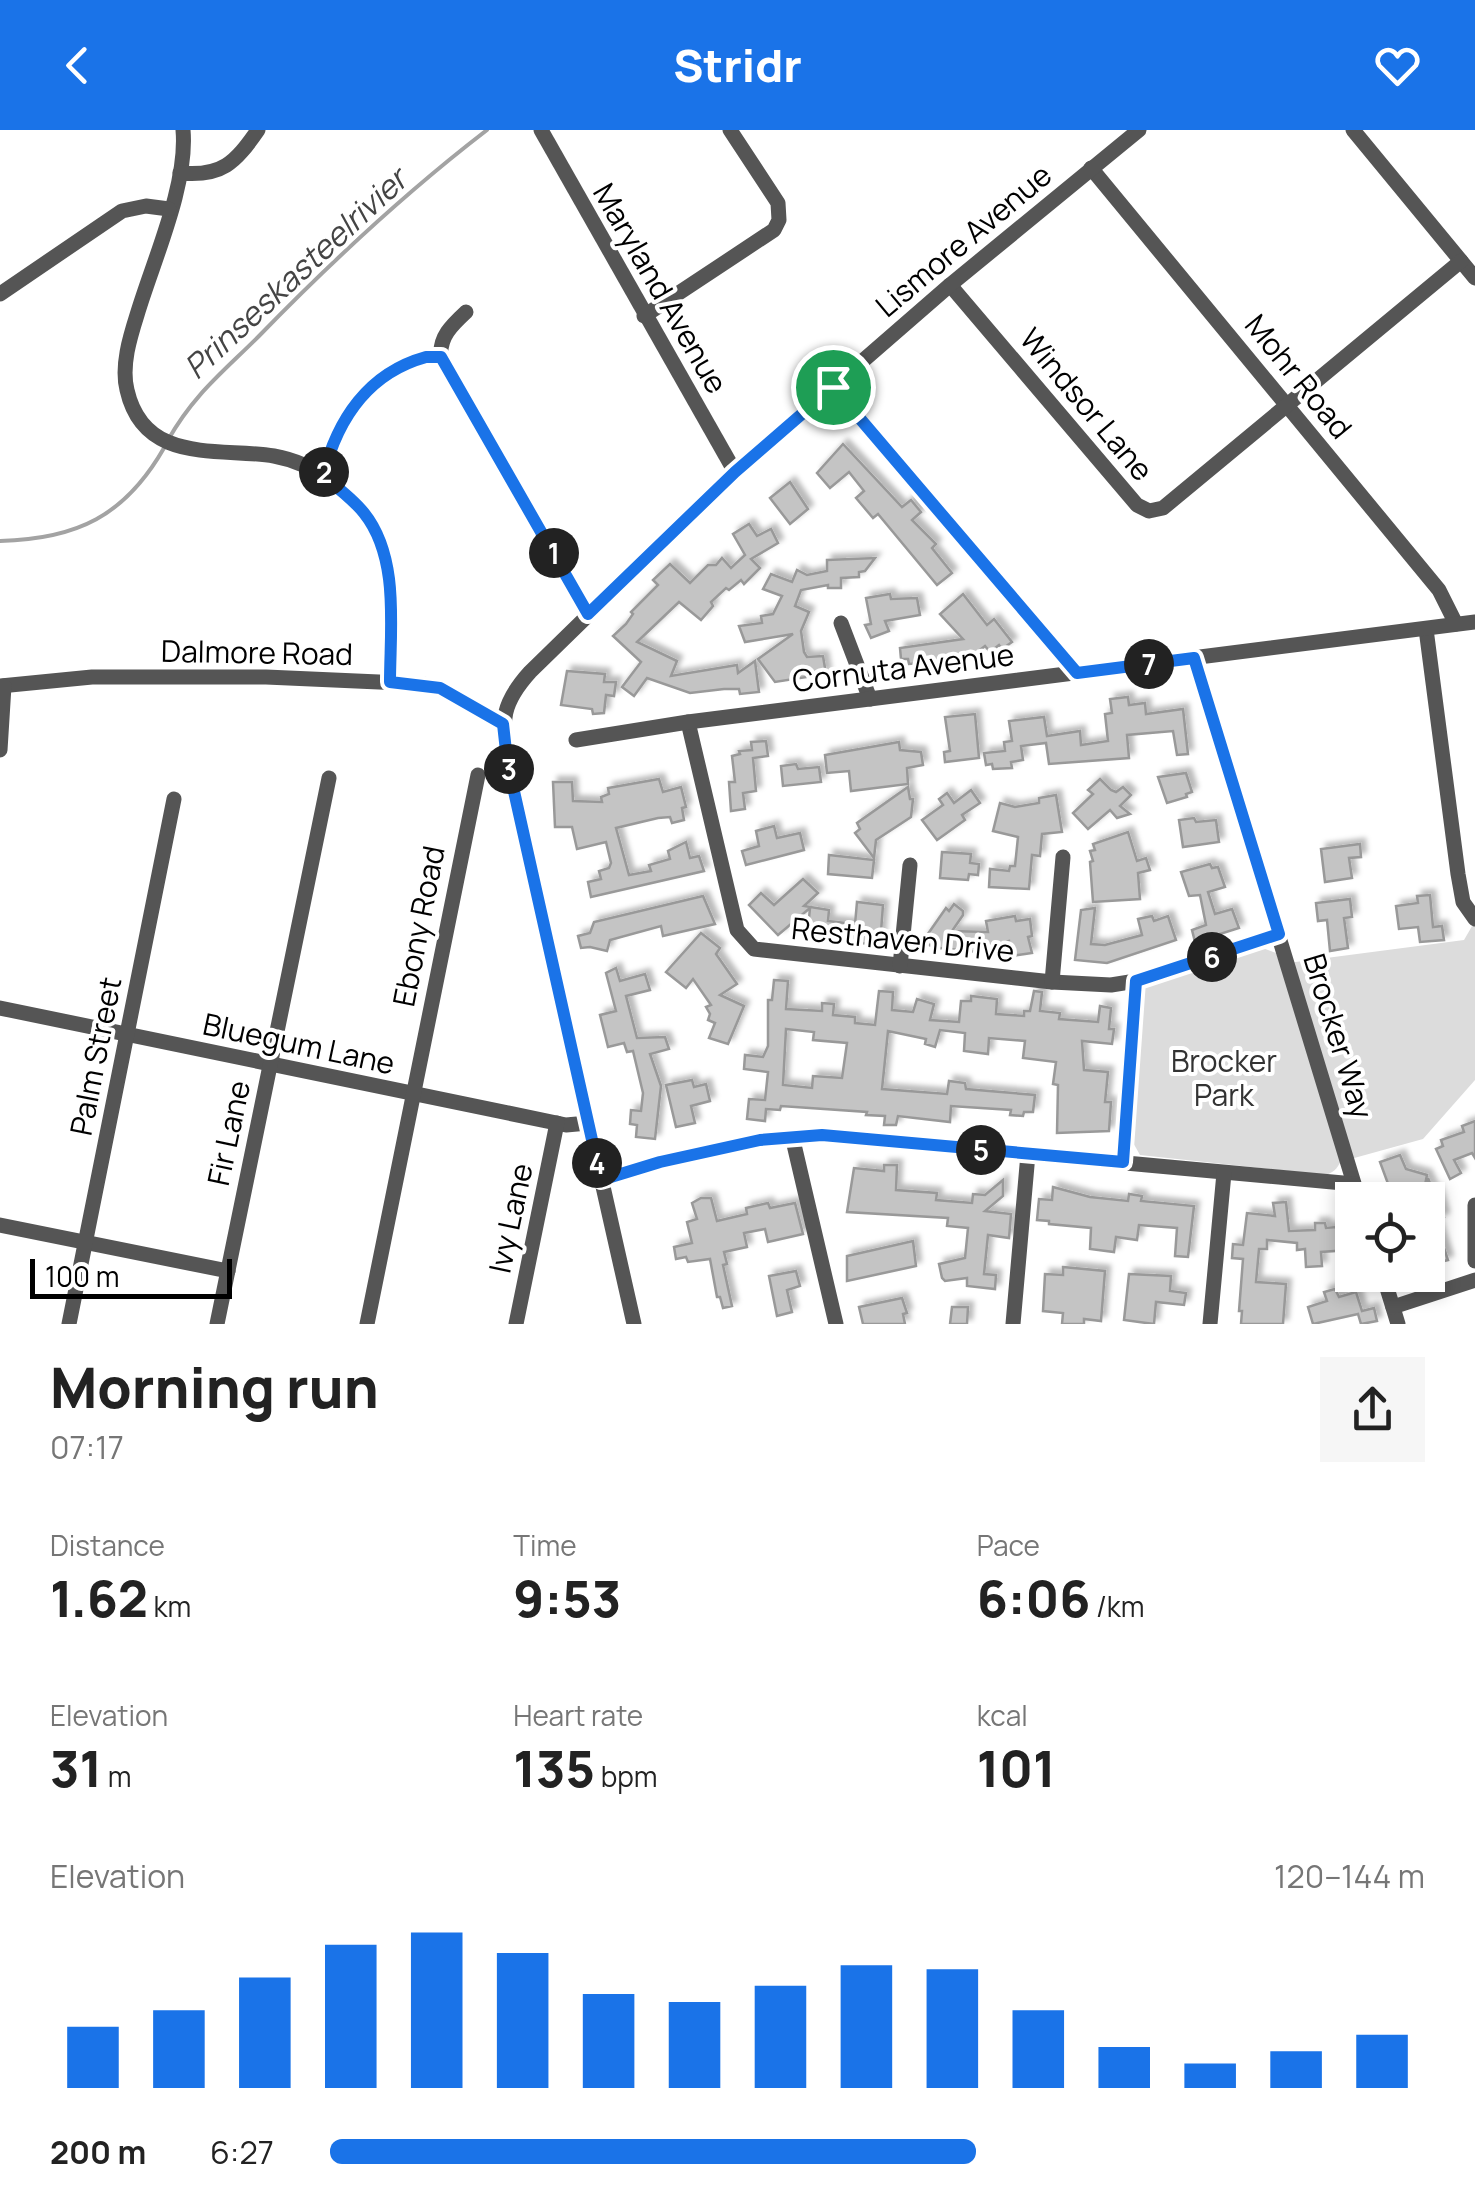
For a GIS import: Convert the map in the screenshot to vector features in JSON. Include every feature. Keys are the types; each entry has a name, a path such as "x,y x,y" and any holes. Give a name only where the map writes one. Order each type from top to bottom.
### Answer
{"street":[{"path":"182,130 184,152 180,173 142,298 128,354 126,387 138,414 160,436 183,450 274,456 323,476 366,514 384,556 390,587 390,682"},
{"path":"180,173 206,174 225,168 258,130"},
{"name":"Maryland Avenue","path":"541,130 735,472"},
{"path":"644,316 774,230 779,220 778,203 730,130"},
{"name":"Lismore Avenue","path":"503,724 514,690 735,472 950,285 1139,130"},
{"path":"1359,132 1475,278"},
{"name":"Mohr Road","path":"1091,168 1439,590 1456,624"},
{"path":"0,294 122,212 146,206 169,210"},
{"path":"1288,406 1461,261"},
{"name":"Windsor Lane","path":"950,285 1137,506 1149,511 1163,508 1288,406"},
{"path":"466,312 444,336 441,357 588,614"},
{"path":"323,476 332,442 364,392 392,370 412,361 441,357"},
{"path":"833,387 1077,673"},
{"name":"Cornuta Avenue","path":"576,740 688,722 1475,622"},
{"path":"841,623 870,699"},
{"path":"1426,629 1458,874 1463,902 1475,918"},
{"name":"Brocker Way","path":"1194,658 1354,1182"},
{"name":"Dalmore Road","path":"2,686 92,677 390,682 440,688 503,724"},
{"path":"0,750 2,686"},
{"name":"Resthaven Drive","path":"688,722 738,930 754,949 1111,985 1136,981 1279,934"},
{"path":"503,724 507,760 634,1324"},
{"name":"Ebony Road","path":"367,1324 478,775"},
{"name":"Fir Lane","path":"217,1324 329,778"},
{"name":"Palm Street","path":"69,1324 174,799"},
{"path":"1052,982 1063,857"},
{"path":"900,966 910,865"},
{"path":"1123,1162 1136,981"},
{"name":"Bluegum Lane","path":"0,1008 413,1095 557,1122 588,1123"},
{"name":"Ivy Lane","path":"516,1324 557,1122"},
{"path":"601,1180 660,1162 792,1136 822,1135 1123,1162 1335,1189"},
{"path":"792,1136 836,1324"},
{"path":"1013,1324 1028,1154"},
{"path":"1210,1324 1224,1173"},
{"path":"1475,1205 1475,1261"},
{"path":"0,1225 228,1271"},
{"path":"1393,1307 1475,1280"},
{"path":"1388,1292 1398,1324"}],"green space":[{"path":"1475,921 1475,1080 1423,1139 1347,1160 1288,963 1464,940"},
{"name":"Brocker Park","path":"1260,947 1276,953 1341,1161 1333,1172 1325,1175 1140,1155 1131,1139 1144,990 1149,982"}],"building":[{"path":"843,444 902,507 911,500 921,512 912,520 936,544 932,548 952,573 937,585 878,514 873,518 856,498 864,491 849,472 830,488 817,473"},
{"path":"790,482 808,509 790,524 770,498"},
{"path":"749,524 757,536 771,529 778,543 751,559 760,568 744,584 741,580 729,590 726,588 711,602 713,606 701,620 679,602 637,642 677,661 671,676 737,665 738,673 755,661 759,692 740,694 739,689 724,689 690,693 647,678 634,696 622,687 641,662 613,636 658,585 653,580 670,564 690,583 708,565 716,565 722,558 731,568 745,555 733,534"},
{"path":"875,558 865,571 859,572 859,577 841,578 841,588 828,585 801,590 795,606 809,612 801,631 804,652 807,657 823,656 826,674 775,682 758,659 793,634 745,642 739,626 762,623 761,616 773,614 782,596 763,589 771,574 792,582 797,570 807,575 827,571 827,560"},
{"path":"890,594 891,599 917,598 920,615 885,621 889,631 871,638 865,625 871,624 866,598"},
{"path":"963,594 987,625 994,619 1012,642 990,652 985,646 967,660 909,664 908,659 901,659 900,648 963,639 940,614"},
{"path":"567,671 605,674 604,682 616,682 614,696 606,695 604,713 561,705"},
{"path":"1128,697 1129,705 1145,703 1146,714 1183,709 1188,754 1177,755 1173,731 1127,735 1129,758 1049,764 1046,743 1021,746 1023,760 1011,762 1012,768 993,769 992,764 986,765 984,753 1005,751 1004,742 1012,741 1009,721 1044,717 1047,736 1080,731 1081,745 1108,741 1105,714 1112,713 1110,699"},
{"path":"975,714 979,758 945,762 944,752 950,751 945,717"},
{"path":"766,741 768,756 753,758 756,791 743,793 745,809 731,811 729,782 735,782 732,756 752,750 751,742"},
{"path":"899,742 900,750 921,752 923,765 907,768 908,784 851,791 849,771 827,773 825,755"},
{"path":"796,764 798,769 819,767 821,782 783,786 781,766"},
{"path":"1186,773 1192,792 1167,803 1158,777"},
{"path":"659,779 663,792 681,787 686,807 682,808 684,820 672,823 670,817 658,818 616,828 629,875 651,871 649,865 670,859 668,851 686,842 690,858 699,856 704,871 591,897 588,882 601,879 599,871 609,868 611,863 606,842 577,849 572,827 555,827 553,782 572,782 573,801 602,802 601,797 609,794 608,788"},
{"path":"1100,779 1111,790 1116,792 1123,787 1131,795 1120,806 1130,814 1117,818 1110,810 1088,829 1073,813 1093,794 1088,790"},
{"path":"908,787 913,799 911,817 876,840 874,858 855,833 860,829 857,823"},
{"path":"971,790 980,803 962,815 965,820 937,840 922,820 943,805 939,799 947,793 954,803"},
{"path":"1056,795 1062,832 1042,834 1040,856 1032,855 1029,889 989,887 990,869 1009,871 1010,866 1015,866 1018,837 993,831 1000,803 1015,807"},
{"path":"1194,818 1196,822 1216,820 1219,842 1183,847 1179,820"},
{"path":"774,826 777,838 800,833 804,850 746,865 742,851 759,846 756,831"},
{"path":"1128,832 1137,861 1146,858 1150,870 1138,873 1140,899 1093,902 1093,844"},
{"path":"1360,844 1361,857 1349,858 1352,878 1325,882 1321,849"},
{"path":"942,852 971,854 970,863 979,864 978,875 969,874 968,880 940,878"},
{"path":"829,855 874,860 872,878 828,874"},
{"path":"1210,864 1212,868 1218,867 1225,887 1208,892 1215,914 1232,909 1239,928 1195,942 1192,930 1206,925 1200,895 1189,896 1181,872"},
{"path":"803,879 818,893 804,906 829,910 828,921 855,924 857,902 883,905 880,945 807,938 810,908 778,935 749,905 761,893 774,905"},
{"path":"1430,895 1433,927 1442,926 1444,940 1420,942 1418,927 1399,929 1396,906 1418,903 1417,896"},
{"path":"703,896 715,924 663,936 661,926 610,940 607,951 581,948 578,936 590,933 594,922"},
{"path":"1350,899 1352,917 1344,918 1348,948 1330,951 1327,920 1318,921 1316,903"},
{"path":"954,904 963,915 952,931 988,932 986,921 1015,916 1016,921 1030,919 1032,936 1028,937 1032,953 1011,956 1009,941 990,945 990,953 937,950 923,941 946,908 949,911"},
{"path":"1095,908 1091,944 1105,945 1142,935 1138,919 1152,916 1154,921 1168,916 1176,940 1107,963 1075,960 1081,910"},
{"path":"701,933 720,948 716,954 737,984 720,995 744,1006 728,1044 709,1038 715,1023 708,1020 706,1007 711,1005 693,979 686,988 666,972"},
{"path":"616,968 620,981 645,974 650,990 626,996 637,1038 665,1037 669,1049 650,1054 661,1086 655,1139 636,1137 637,1125 630,1124 631,1110 641,1111 643,1093 633,1051 627,1052 624,1043 608,1047 600,1015 616,1011 606,973"},
{"path":"774,980 788,981 786,1009 822,1011 822,1003 834,1004 833,1015 855,1017 855,1023 875,1025 879,991 893,992 892,1010 913,1012 917,999 934,1004 930,1020 959,1022 961,1001 971,1001 971,996 997,999 996,1014 1024,1016 1024,1011 1030,1011 1034,991 1042,992 1040,1011 1060,1013 1059,1019 1098,1022 1100,1006 1111,1008 1112,1044 1082,1041 1084,1070 1108,1072 1105,1102 1111,1102 1109,1131 1057,1133 1058,1085 1053,1084 1056,1062 1023,1058 1025,1041 989,1038 988,1054 964,1051 965,1033 940,1030 935,1047 925,1044 926,1039 888,1031 882,1089 947,1094 949,1081 965,1083 966,1089 1035,1095 1033,1112 1024,1112 1023,1116 1010,1115 1011,1110 951,1106 950,1122 898,1116 896,1125 884,1125 885,1116 866,1115 867,1112 781,1106 780,1110 766,1109 765,1121 747,1119 749,1099 765,1100 768,1072 744,1069 745,1055 763,1057 768,1046 768,1000 772,1000","holes":["786,1029 814,1032 813,1040 847,1043 842,1078 813,1076 812,1088 783,1085"]},
{"path":"692,1080 694,1087 706,1084 710,1101 691,1106 695,1123 676,1127 666,1085"},
{"path":"1475,1121 1475,1158 1472,1153 1454,1160 1461,1173 1450,1179 1436,1149 1443,1146 1441,1140 1464,1132 1462,1126"},
{"path":"1400,1155 1406,1169 1427,1175 1426,1182 1387,1182 1380,1162"},
{"path":"884,1165 897,1165 896,1190 937,1193 936,1200 972,1203 973,1194 985,1195 1003,1180 1003,1196 985,1211 1011,1214 1009,1238 988,1235 984,1274 996,1275 995,1289 967,1286 967,1278 942,1278 939,1264 965,1258 968,1228 947,1226 948,1218 847,1212 854,1168 884,1171"},
{"path":"1053,1187 1090,1197 1128,1201 1129,1194 1142,1196 1141,1201 1194,1206 1188,1257 1175,1256 1177,1228 1139,1225 1137,1240 1116,1237 1114,1252 1090,1249 1091,1228 1037,1220 1039,1199 1052,1200"},
{"path":"711,1198 717,1221 747,1214 746,1208 795,1203 803,1234 768,1242 765,1229 744,1233 747,1247 724,1252 732,1306 723,1308 717,1297 710,1259 676,1259 674,1247 692,1243 687,1222 697,1219 692,1203"},
{"path":"1286,1202 1289,1231 1315,1230 1315,1223 1335,1227 1335,1251 1321,1252 1322,1266 1306,1267 1305,1249 1297,1250 1297,1243 1267,1240 1267,1249 1259,1249 1256,1282 1286,1284 1283,1324 1241,1324 1243,1259 1232,1258 1233,1244 1243,1245 1247,1213 1275,1216 1273,1203"},
{"path":"913,1241 916,1266 847,1281 847,1256"},
{"path":"1063,1267 1105,1271 1101,1321 1084,1319 1084,1324 1062,1324 1063,1313 1043,1311 1045,1274 1063,1275"},
{"path":"796,1271 800,1286 787,1290 792,1312 777,1316 769,1276"},
{"path":"1129,1274 1171,1276 1170,1291 1186,1293 1184,1305 1156,1302 1154,1324 1124,1320"},
{"path":"1335,1289 1339,1297 1356,1292 1362,1311 1374,1308 1377,1321 1361,1324 1358,1314 1313,1324 1308,1307 1327,1301 1324,1292"},
{"path":"902,1298 907,1313 903,1314 905,1324 863,1324 859,1307"},
{"path":"952,1307 968,1307 967,1324 950,1324"}],"waterway":[{"name":"Prinseskasteelrivier","path":"168,440 210,384 313,281 398,203 487,130"},
{"name":"Prinseskasteelrivier","path":"0,541 53,535 96,519 133,491 164,448"}],"route":[{"path":"426,357 441,357 588,614 735,472 833,387 1077,673 1194,658 1279,934 1136,981 1123,1162 822,1135 792,1136 660,1162 601,1180 507,760 503,724 440,688 390,682 390,587 384,556 366,514 323,476 332,442 348,414 364,392 392,370 426,357"}]}
